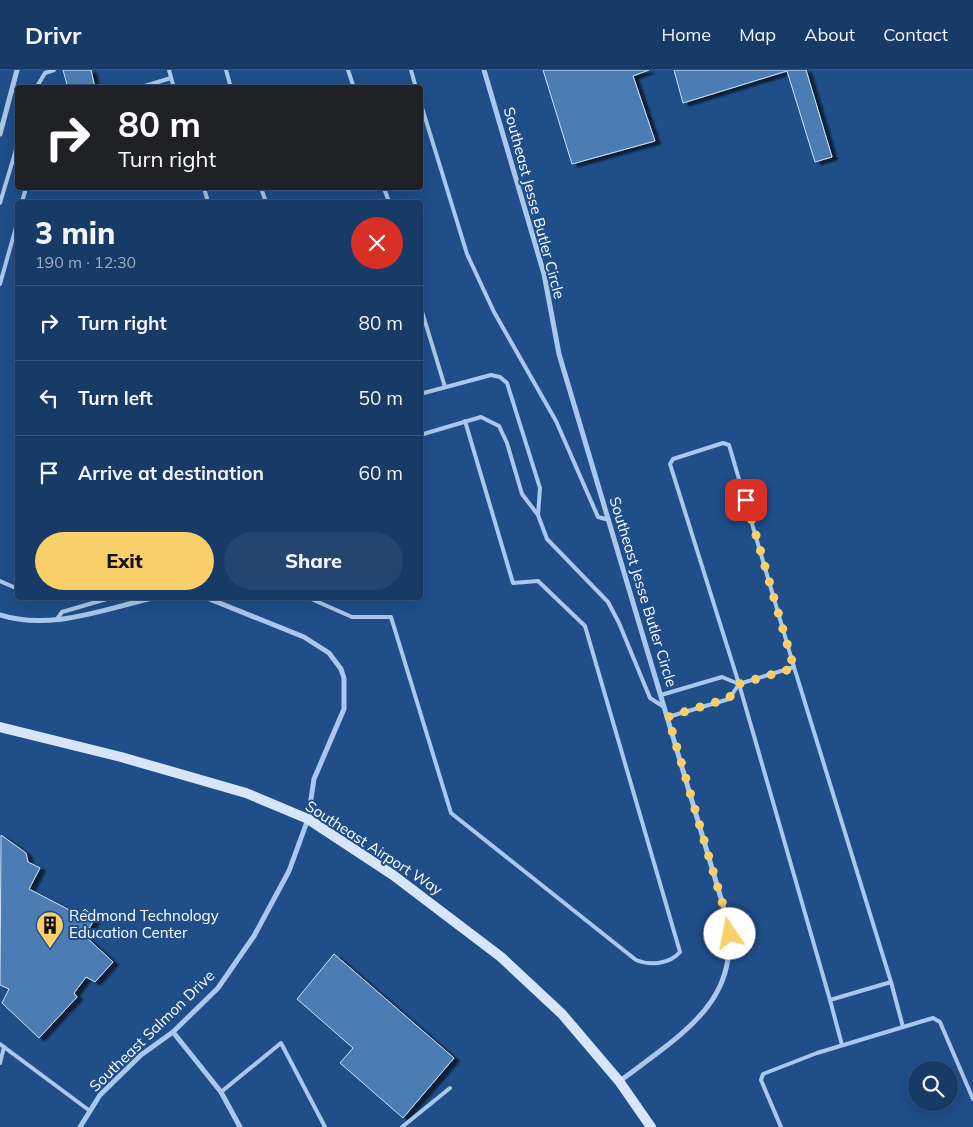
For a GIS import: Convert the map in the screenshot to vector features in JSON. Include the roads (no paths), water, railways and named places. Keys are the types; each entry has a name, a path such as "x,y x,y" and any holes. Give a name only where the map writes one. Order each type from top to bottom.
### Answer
{"main road":[{"name":"Southeast Airport Way","path":"0,727 121,757 246,793 308,819 393,874 501,957 562,1014 619,1082 651,1127"}],"street":[{"path":"0,134 17,70"},
{"name":"Southeast Jesse Butler Circle","path":"484,70 544,274 557,346 728,920 729,960 726,974 714,999 698,1020 619,1082"},
{"path":"0,614 22,620 56,619 111,609 145,600"},
{"path":"212,600 314,642 330,653 341,669 346,689 344,709 314,779 308,819"},
{"name":"Southeast Salmon Drive","path":"80,1127 100,1095 134,1062 173,1032 218,988 254,936 289,871 308,819"},
{"path":"173,1032 221,1092 240,1127"}],"lane":[{"path":"38,85 45,73 54,70"},
{"path":"168,70 173,85"},
{"path":"226,70 230,85"},
{"path":"348,70 353,85"},
{"path":"411,70 415,85"},
{"path":"148,85 171,78"},
{"path":"423,110 467,254 494,312 556,421 598,517 609,520"},
{"path":"0,203 15,153"},
{"path":"0,284 15,231"},
{"path":"423,315 445,387"},
{"path":"423,393 491,375 500,378 507,384 540,488 538,515"},
{"path":"423,434 481,416 499,426 507,443 522,494 538,515 546,539 608,602 619,623 650,698 664,707"},
{"path":"314,600 352,617 391,617 451,813 636,960 644,964 675,958 680,952 585,626 538,581 513,583 465,421"},
{"path":"842,1045 739,684 670,464 673,459 723,443 729,445 794,668 903,1027"},
{"path":"0,581 15,588"},
{"path":"56,619 62,612 103,600"},
{"path":"668,717 729,698 739,684 794,668"},
{"path":"661,695 722,677 739,684"},
{"path":"830,1000 890,982"},
{"path":"781,1127 761,1080 763,1074 787,1062 933,1018 940,1022 973,1099"},
{"path":"221,1092 281,1043 325,1127"},
{"path":"2,1045 90,1111"},
{"path":"0,1063 2,1045"},
{"path":"402,1127 450,1088"}],"place":[{"name":"Redmond Technology Education Center","path":"50,949"}]}
